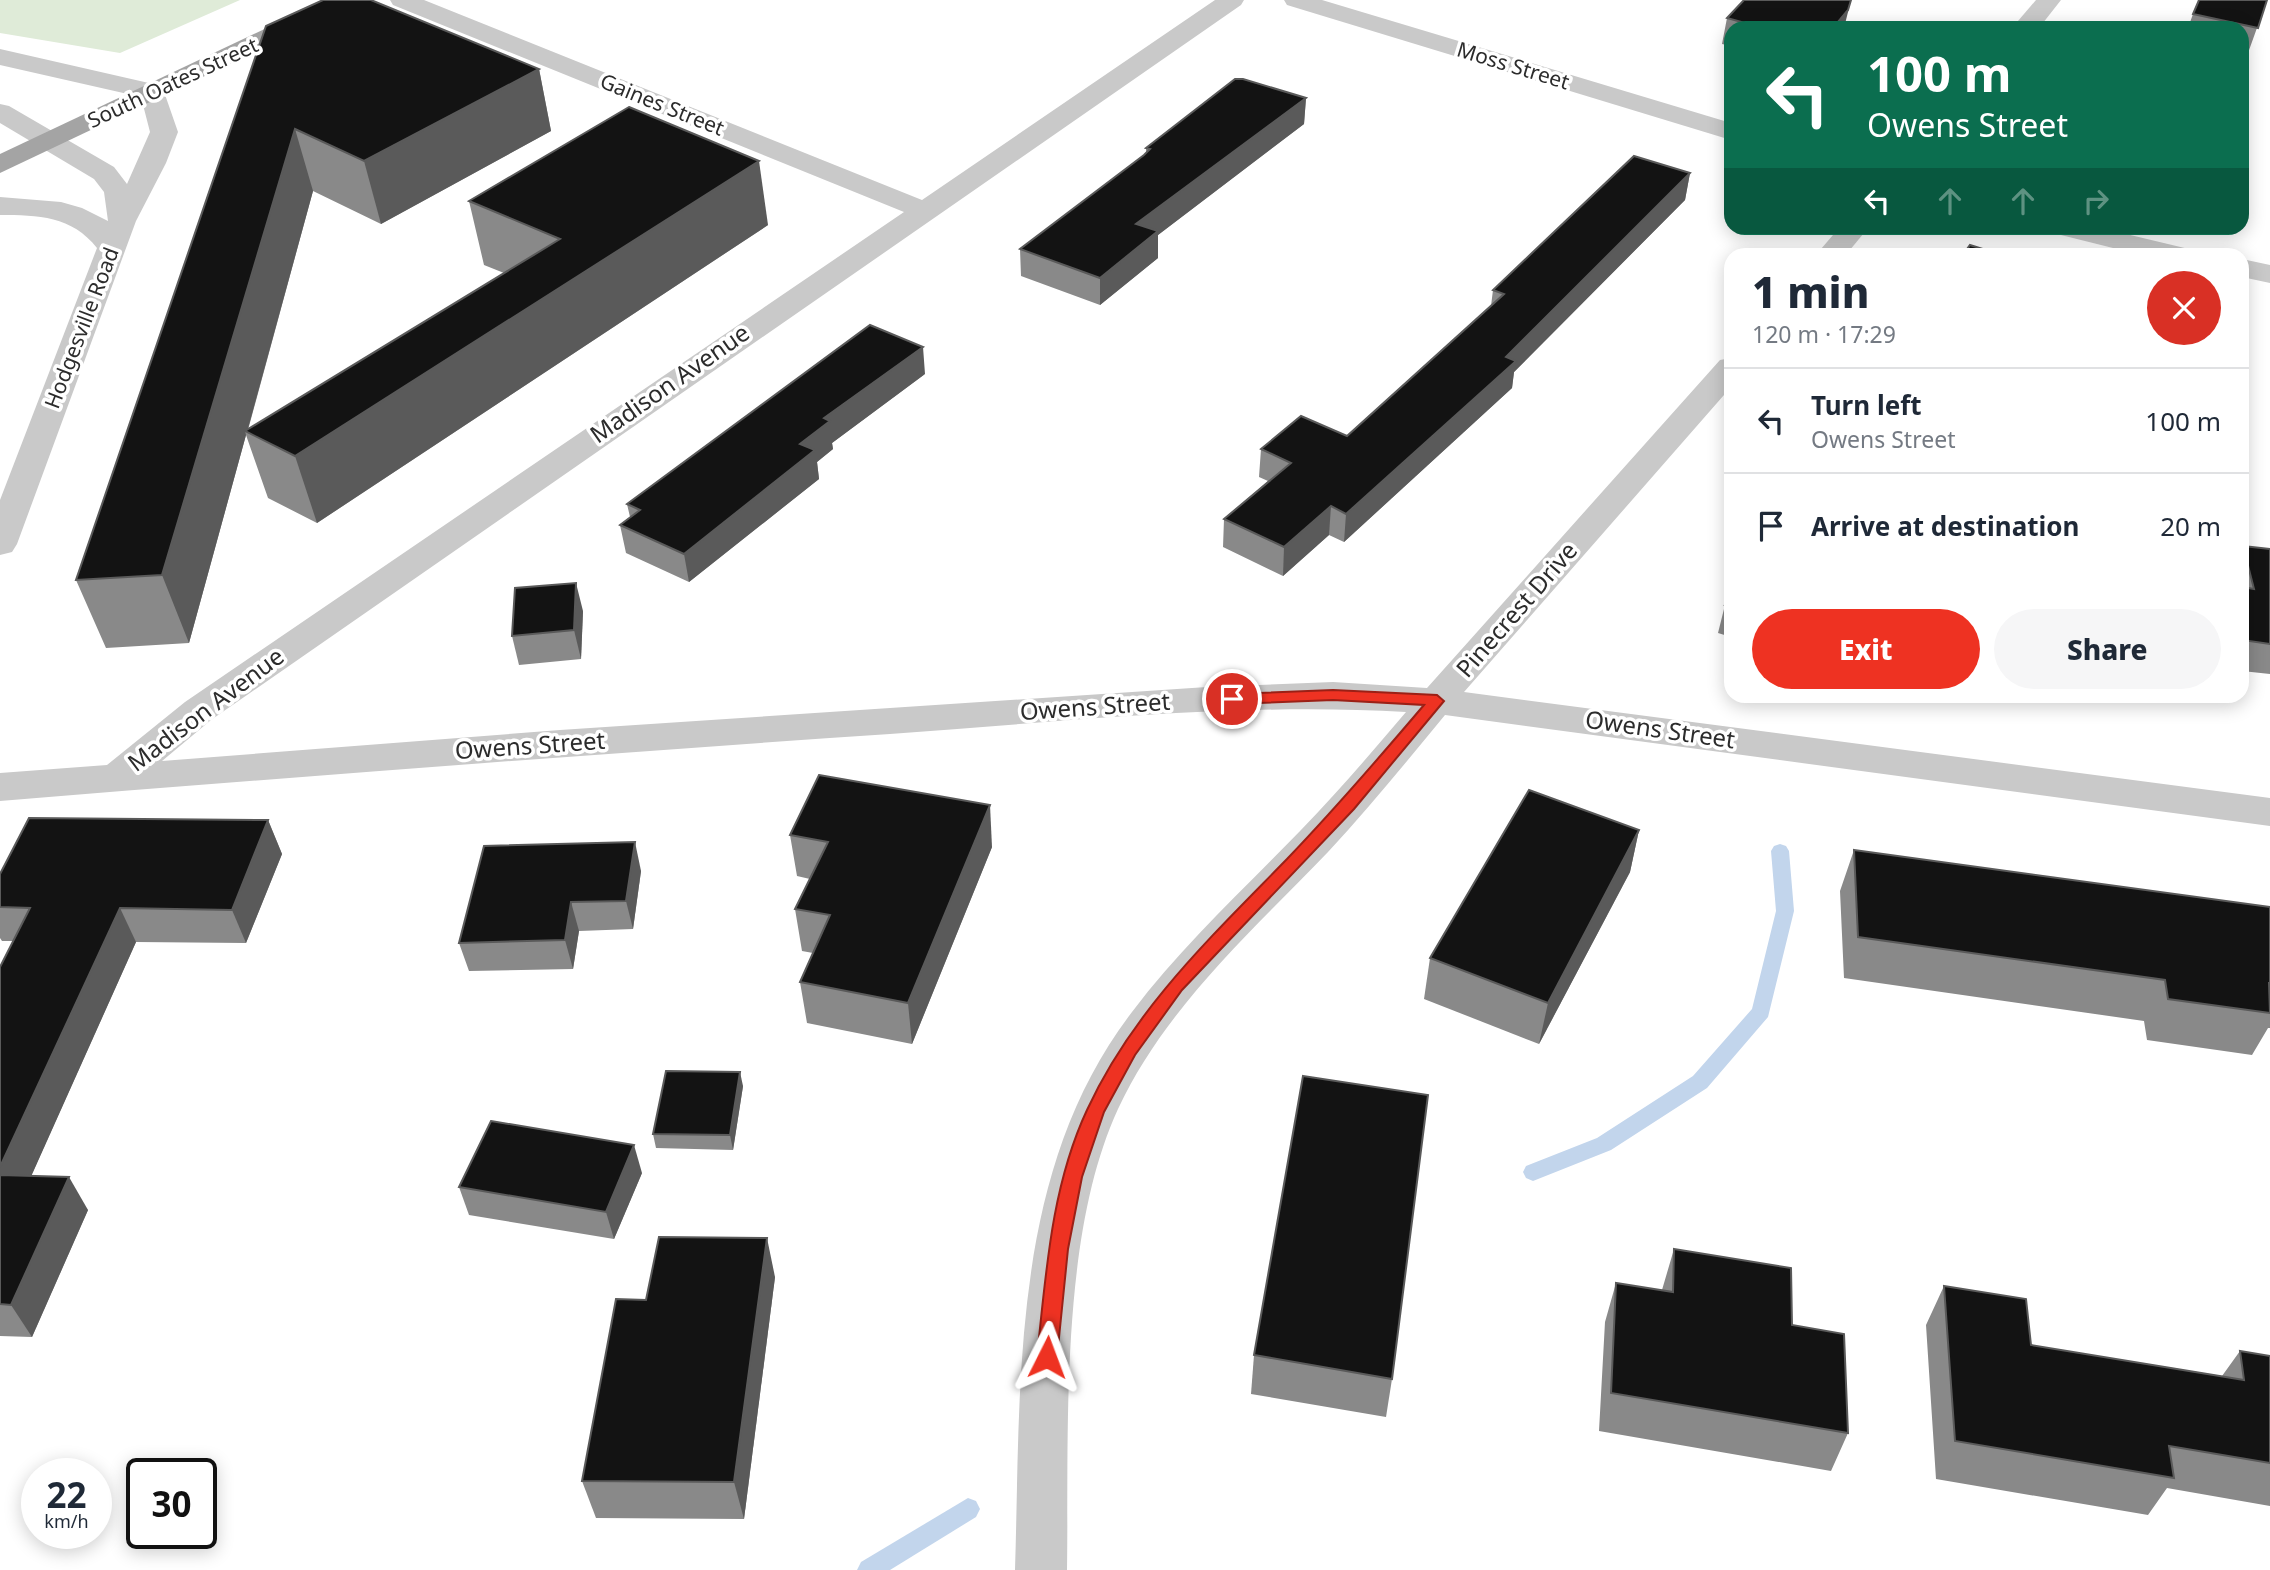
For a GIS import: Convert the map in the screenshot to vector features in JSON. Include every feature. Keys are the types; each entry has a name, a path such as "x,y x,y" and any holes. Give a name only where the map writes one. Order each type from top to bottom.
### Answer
{"main road":[{"name":"South Oates Street","path":"0,165 346,0"}],"street":[{"name":"Gaines Street","path":"402,0 923,210"},
{"name":"Madison Avenue","path":"116,778 198,711 1232,0"},
{"name":"Moss Street","path":"1296,0 1724,130"},
{"path":"2031,21 2049,0"},
{"path":"0,206 29,206 67,212 93,226 117,234 164,132 153,92 5,61"},
{"name":"Hodgesville Road","path":"0,112 104,173 118,192 117,234 0,544"},
{"path":"2096,235 2150,248"},
{"path":"2249,270 2270,274"},
{"name":"Pinecrest Drive","path":"1051,1568 1048,1332 1059,1249 1072,1177 1095,1111 1129,1050 1176,985 1348,805 1724,375"},
{"name":"Owens Street","path":"0,787 559,743 1207,700 1333,695 1437,701 2270,812"}],"green space":[{"path":"0,0 240,0 120,53 0,33"}],"building":[{"path":"323,0 371,0 539,69 364,161 295,129 162,575 76,580 266,26"},
{"path":"1744,0 1851,0 1848,10 1839,21 1738,21 1727,18"},
{"path":"2199,0 2267,0 2258,28 2249,26 2249,21 2226,21 2193,14"},
{"path":"1235,79 1306,98 1136,224 1158,231 1100,278 1020,249 1144,155 1150,149 1146,148"},
{"path":"629,107 759,161 295,456 245,431 560,239 469,201"},
{"path":"1634,156 1690,173 1506,357 1516,361 1346,514 1331,506 1284,547 1224,519 1291,463 1261,449 1301,416 1347,436 1504,294 1493,290"},
{"path":"870,325 923,347 824,418 830,421 800,444 815,450 684,554 620,525 640,510 627,504"},
{"path":"2249,547 2270,549 2270,644 2249,641 2249,588 2254,589 2249,569"},
{"path":"576,583 574,630 512,636 515,588"},
{"path":"819,775 990,805 908,1003 800,982 830,915 795,909 828,842 790,835"},
{"path":"1529,790 1639,830 1548,1003 1430,958"},
{"path":"29,818 268,820 232,910 120,908 0,1167 0,967 30,908 0,907 0,874"},
{"path":"635,842 626,901 571,902 565,940 459,943 484,846"},
{"path":"1854,850 2270,907 2270,1013 2168,999 2165,980 1858,937"},
{"path":"666,1071 740,1072 730,1135 653,1134"},
{"path":"1303,1076 1428,1095 1392,1379 1254,1355"},
{"path":"491,1121 634,1145 606,1212 459,1187"},
{"path":"0,1175 69,1177 11,1305 0,1304"},
{"path":"659,1237 767,1238 734,1482 582,1481 616,1299 646,1300"},
{"path":"1674,1249 1791,1268 1792,1325 1844,1334 1848,1433 1611,1393 1616,1283 1673,1292"},
{"path":"1944,1286 2026,1299 2031,1345 2244,1380 2240,1351 2270,1356 2270,1463 2169,1446 2174,1478 1955,1441"}],"waterway":[{"path":"1533,1172 1604,1144 1700,1082 1761,1012 1785,911 1780,851"},
{"path":"869,1570 968,1509"}],"route":[{"path":"1047,1357 1059,1249 1072,1177 1095,1111 1129,1050 1176,985 1348,805 1437,701 1333,695 1232,699"}]}
